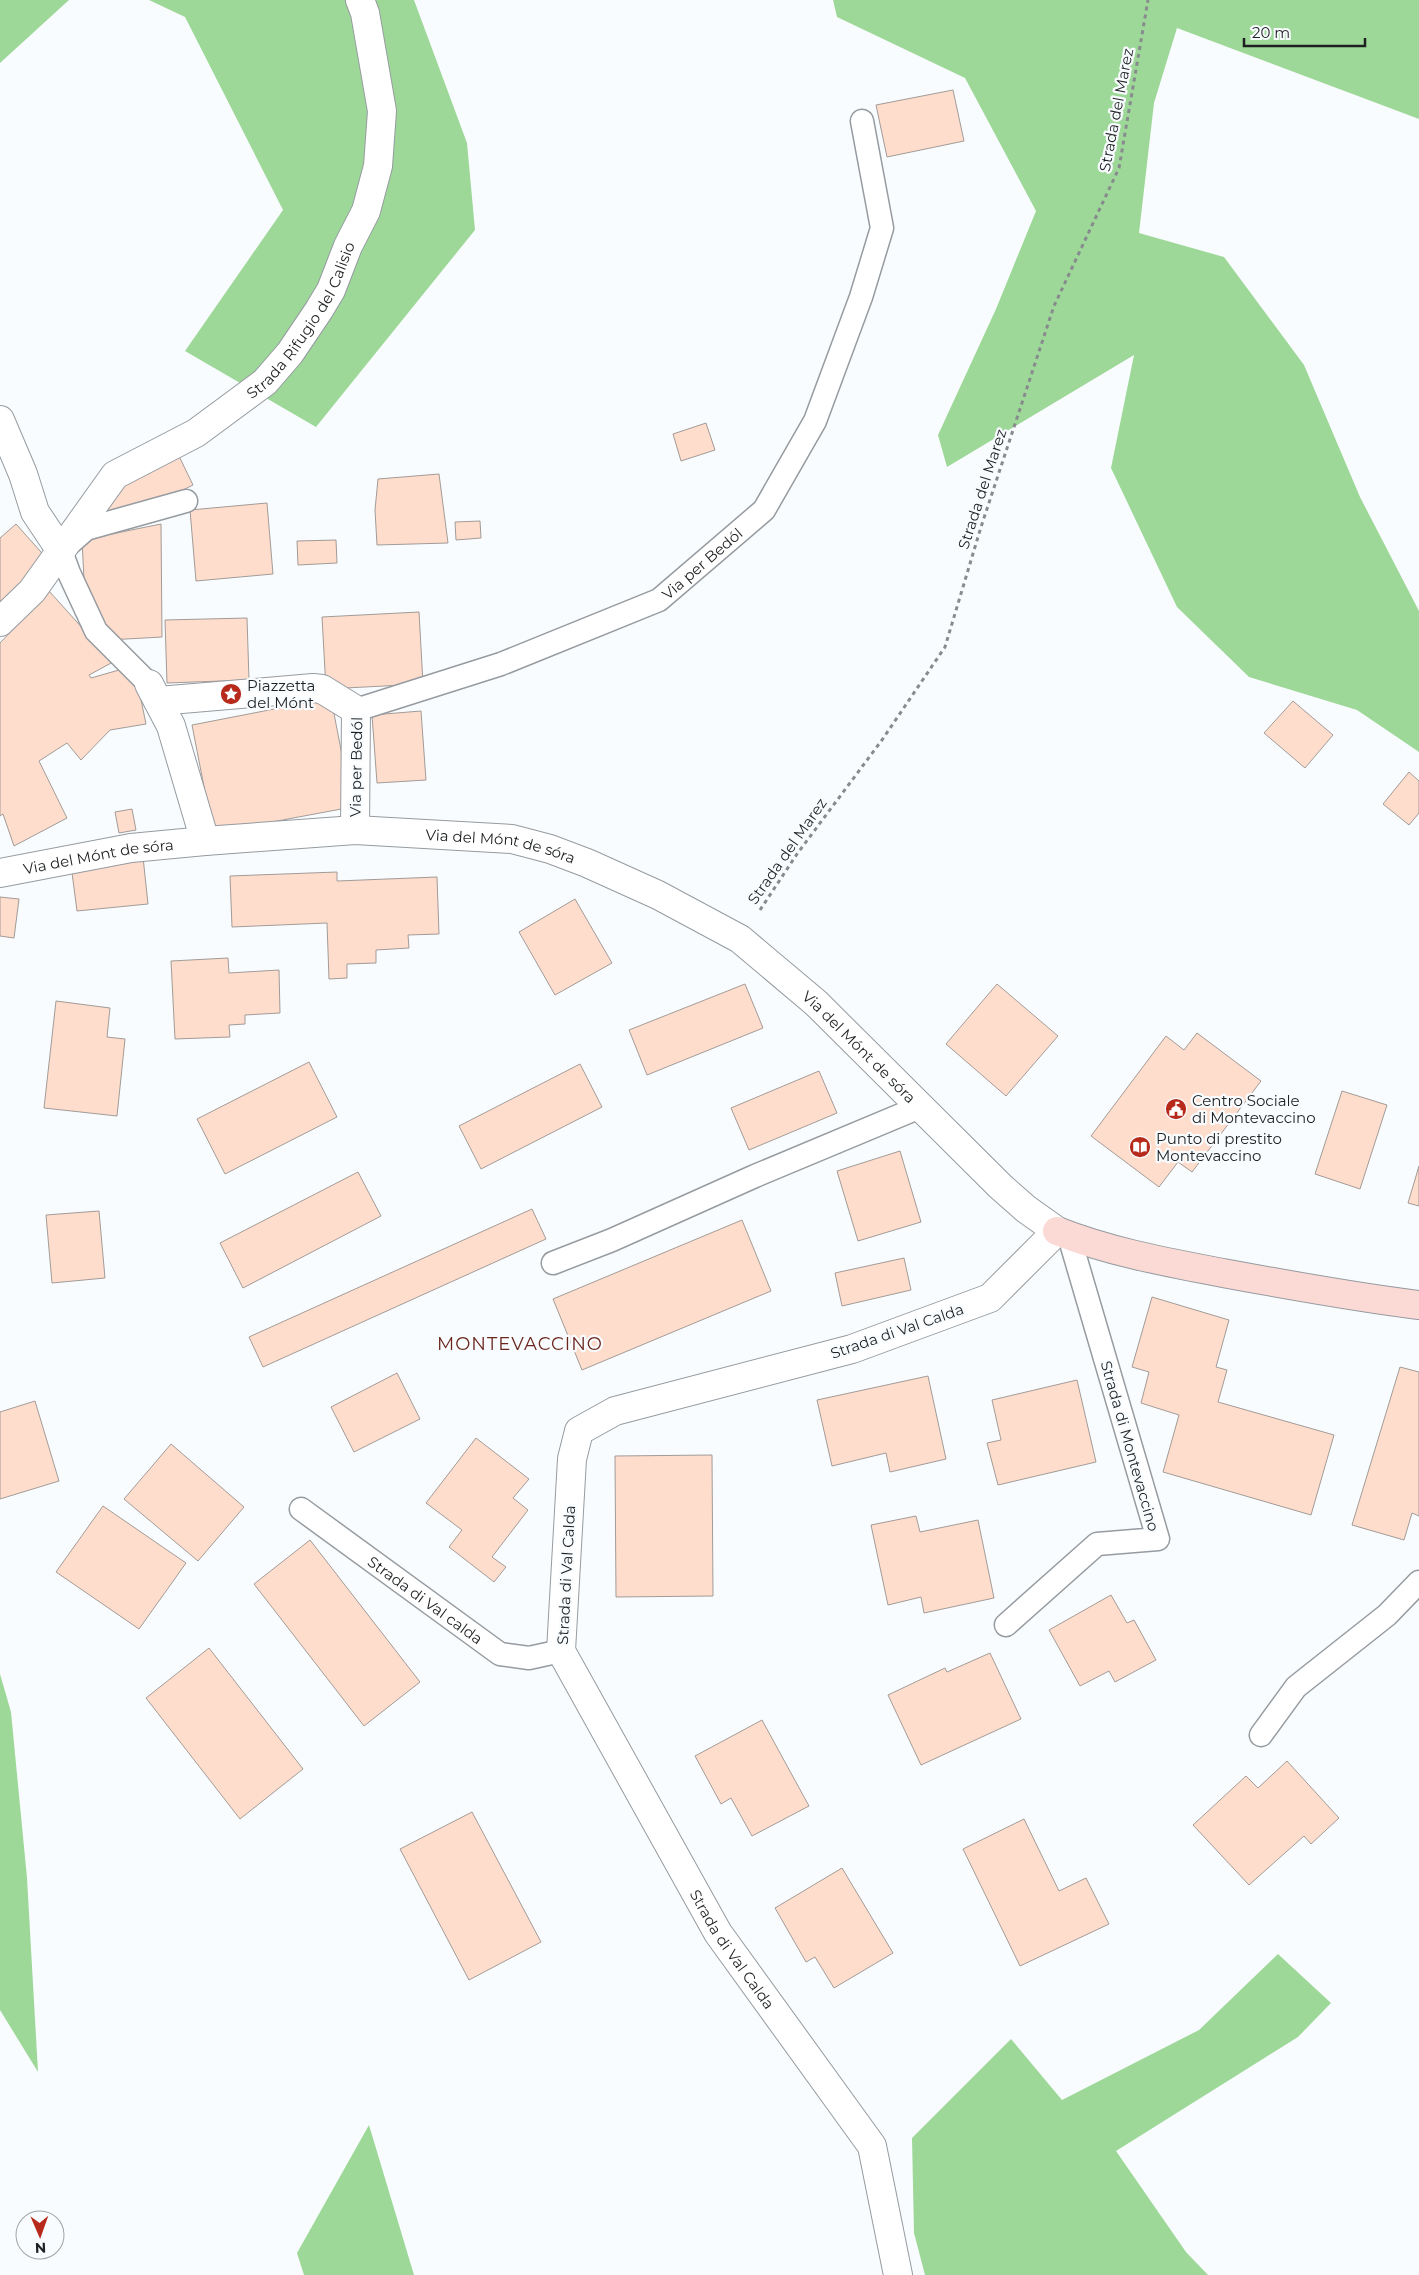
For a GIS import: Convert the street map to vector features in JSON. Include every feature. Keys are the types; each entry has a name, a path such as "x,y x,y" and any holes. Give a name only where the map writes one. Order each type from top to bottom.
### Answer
{"street":[{"name":"Strada Rifugio del Calisio","path":"61,551 115,474 196,433 265,382 290,353 331,290 348,246 366,211 378,166 382,111 365,13 360,0"},
{"path":"0,420 23,474 35,512 61,551 32,591 0,622"},
{"path":"205,840 171,726 153,693 313,688 322,689 356,710"},
{"name":"Via per Bedól","path":"354,830 356,710"},
{"name":"Via del Mónt de sóra","path":"0,873 131,848 205,840 354,830 512,839 550,849 587,863 658,895 740,939 816,1003 1000,1186 1026,1209 1063,1233"},
{"path":"1063,1233 1141,1258 1339,1295 1419,1305"},
{"name":"Strada di Val Calda","path":"898,2275 872,2146 718,1933 561,1651 572,1459 579,1431 615,1412 852,1350 990,1298 1063,1233"}],"lane":[{"name":"Via per Bedól","path":"356,710 501,664 659,600 764,510 814,420 861,297 882,228 862,121"},
{"path":"153,693 96,631 61,551 86,529 186,501"},
{"name":"Via del Mónt de sóra","path":"553,1263 612,1240 755,1176 920,1107"},
{"name":"Strada di Montevaccino","path":"1006,1625 1097,1544 1158,1540 1063,1233"},
{"name":"Strada di Val calda","path":"301,1509 500,1654 529,1658 561,1651"},
{"path":"1260,1735 1296,1687 1386,1615 1419,1582"}],"path":[{"name":"Strada del Marez","path":"740,939 796,854 882,740 945,647 981,527 1054,306 1119,168 1148,0"}],"green space":[{"path":"0,0 69,0 0,63"},
{"path":"149,0 414,0 467,143 475,230 316,427 185,351 283,210 185,17"},
{"path":"833,0 1419,0 1419,119 1177,28 1154,103 1139,233 1224,257 1304,365 1360,497 1419,611 1419,752 1357,710 1249,677 1177,607 1111,468 1134,355 947,467 938,435 996,309 1036,211 965,78 837,17"},
{"path":"0,1674 11,1712 27,1878 38,2072 0,2010"},
{"path":"1278,1954 1331,2003 1298,2037 1116,2151 1186,2252 1208,2275 925,2275 914,2233 912,2138 1011,2039 1062,2100 1199,2030"},
{"path":"369,2125 414,2275 304,2275 297,2253"}],"building":[{"path":"953,90 964,141 887,157 876,105"},
{"path":"706,423 715,450 681,461 673,434"},
{"path":"177,452 193,485 131,516 109,516 102,502 119,494 113,483"},
{"path":"439,474 448,543 377,545 375,510 378,479"},
{"path":"267,503 273,574 196,581 190,510"},
{"path":"480,521 481,538 456,540 455,522"},
{"path":"16,524 49,561 0,615 0,538"},
{"path":"161,524 162,637 108,640 85,599 82,540"},
{"path":"336,540 337,563 298,565 297,541"},
{"path":"49,591 113,662 89,675 91,678 119,670 137,680 146,724 110,730 81,760 67,743 39,761 67,818 14,846 3,814 0,816 0,643"},
{"path":"419,612 423,684 326,689 322,617"},
{"path":"247,618 249,680 167,683 165,620"},
{"path":"331,698 352,807 213,833 192,725"},
{"path":"1293,701 1333,735 1305,768 1264,733"},
{"path":"421,711 426,780 377,783 372,715"},
{"path":"1409,772 1419,781 1419,813 1409,825 1383,804"},
{"path":"132,809 136,830 119,833 115,812"},
{"path":"143,857 148,904 77,911 71,865"},
{"path":"337,872 337,881 437,877 439,934 408,935 409,948 376,950 376,963 347,964 347,978 329,979 327,923 232,927 230,876"},
{"path":"0,897 19,899 14,938 0,936"},
{"path":"575,899 612,963 555,995 519,932"},
{"path":"228,958 229,973 279,970 280,1013 245,1015 245,1024 229,1025 230,1037 175,1039 171,961"},
{"path":"745,984 763,1028 647,1075 629,1030"},
{"path":"997,984 1058,1036 1006,1096 946,1044"},
{"path":"56,1001 110,1008 107,1037 125,1039 117,1116 44,1108"},
{"name":"Centro Sociale di Montevaccino","path":"1197,1033 1261,1081 1192,1172 1178,1162 1159,1187 1091,1136 1166,1036 1184,1050"},
{"path":"309,1062 337,1117 225,1174 197,1119"},
{"path":"580,1064 602,1107 481,1169 459,1126"},
{"path":"819,1071 837,1113 749,1150 731,1108"},
{"path":"1342,1091 1387,1105 1360,1189 1315,1174"},
{"path":"900,1151 921,1222 858,1241 837,1171"},
{"path":"1419,1166 1419,1206 1408,1203"},
{"path":"358,1172 381,1216 243,1288 220,1243"},
{"path":"532,1209 546,1239 263,1367 249,1337"},
{"path":"99,1211 105,1278 52,1283 46,1215"},
{"path":"742,1220 771,1291 582,1370 553,1299"},
{"path":"904,1258 911,1290 842,1306 835,1273"},
{"path":"1152,1297 1229,1320 1216,1367 1227,1370 1218,1402 1334,1435 1311,1515 1163,1472 1179,1415 1141,1403 1149,1372 1132,1367"},
{"path":"1400,1367 1419,1372 1419,1516 1412,1513 1404,1540 1352,1525"},
{"path":"397,1373 420,1419 354,1452 331,1407"},
{"path":"928,1376 946,1459 890,1472 886,1453 832,1466 817,1400"},
{"path":"1077,1380 1096,1462 998,1485 987,1443 1001,1440 992,1400"},
{"path":"35,1401 59,1481 0,1499 0,1412"},
{"path":"476,1438 529,1479 513,1498 528,1510 492,1557 506,1567 494,1582 449,1547 462,1530 426,1503"},
{"path":"171,1444 244,1507 198,1561 124,1499"},
{"path":"712,1455 713,1596 616,1597 615,1456"},
{"path":"103,1506 186,1563 139,1629 56,1572"},
{"path":"916,1516 920,1532 978,1520 994,1598 924,1613 921,1597 888,1605 871,1525"},
{"path":"310,1540 420,1682 364,1726 254,1584"},
{"path":"1111,1595 1127,1623 1134,1620 1156,1660 1115,1682 1109,1671 1080,1686 1049,1630"},
{"path":"209,1648 303,1769 240,1819 146,1698"},
{"path":"990,1653 1021,1719 921,1765 888,1695 945,1668 947,1672"},
{"path":"762,1720 809,1806 752,1836 731,1798 721,1804 695,1756"},
{"path":"1287,1761 1339,1818 1311,1844 1304,1836 1249,1885 1193,1825 1246,1776 1258,1788"},
{"path":"472,1812 541,1942 469,1980 400,1849"},
{"path":"1024,1819 1059,1891 1086,1878 1109,1924 1020,1966 963,1849"},
{"path":"842,1868 893,1953 834,1988 815,1957 806,1962 775,1908"}],"place":[{"name":"Piazzetta del Mónt","path":"231,694"},
{"name":"Centro Sociale di Montevaccino","path":"1176,1109"},
{"name":"Punto di prestito Montevaccino","path":"1140,1147"}],"district":[{"name":"MONTEVACCINO","path":"520,1344"}]}
